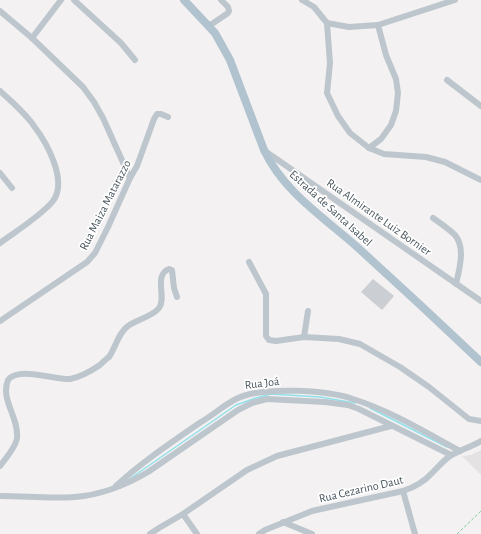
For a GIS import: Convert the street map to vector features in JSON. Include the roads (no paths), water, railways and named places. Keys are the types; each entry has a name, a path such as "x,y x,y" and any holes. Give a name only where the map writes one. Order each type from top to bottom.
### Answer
{"main road":[{"name":"Estrada de Santa Isabel","path":"184,0 215,33 230,60 264,150 278,176 297,195 414,298 481,362"}],"street":[{"path":"32,38 61,0"},
{"path":"74,0 121,43 135,60"},
{"path":"209,26 229,11 228,7 221,0"},
{"path":"302,0 314,8 327,23 330,63 327,93 344,126 350,134 369,148 384,154 426,157 445,162 481,180"},
{"path":"327,23 349,27 378,25 455,0"},
{"path":"0,11 32,38 82,87 94,102 124,162 130,178"},
{"path":"369,148 381,139 391,125 396,111 398,94 396,78 386,55 378,25"},
{"path":"447,80 481,106"},
{"path":"0,91 21,110 34,125 46,144 56,170 59,183 57,193 48,206 0,243"},
{"name":"Rua Maiza Matarazzo","path":"0,321 87,262 95,253 137,166 154,119 157,114 168,117"},
{"name":"Rua Almirante Luiz Bornier","path":"264,150 481,301"},
{"path":"0,173 12,188"},
{"path":"433,218 454,234 459,243 460,263 456,284"},
{"path":"249,262 266,294 266,336 269,340 276,341 304,337 351,341 369,348 429,388 469,419 481,421"},
{"path":"0,466 15,445 17,439 17,431 5,402 5,387 9,378 17,374 69,379 84,375 109,356 122,332 128,326 155,312 160,307 162,301 162,274 166,270 172,270 174,288 177,297"},
{"path":"304,337 308,312"},
{"name":"Rua Joá","path":"113,488 178,438 237,398 262,392 289,391 328,393 352,398 395,416 451,455"},
{"name":"Rua Joá","path":"0,496 75,497 90,495 113,488 134,480 148,472 238,410 252,403 267,399 348,405 359,409 391,426 460,451"},
{"path":"150,534 183,514 247,470 277,456 391,426"},
{"name":"Rua Cezarino Daut","path":"259,534 283,522 312,511 403,491 420,484 451,455 481,441"},
{"path":"403,491 415,534"},
{"path":"183,514 197,534"},
{"path":"283,522 312,534"}],"waterway":[{"path":"131,478 236,405 256,398 271,394 320,397 355,403"},
{"path":"370,408 447,447"}]}
